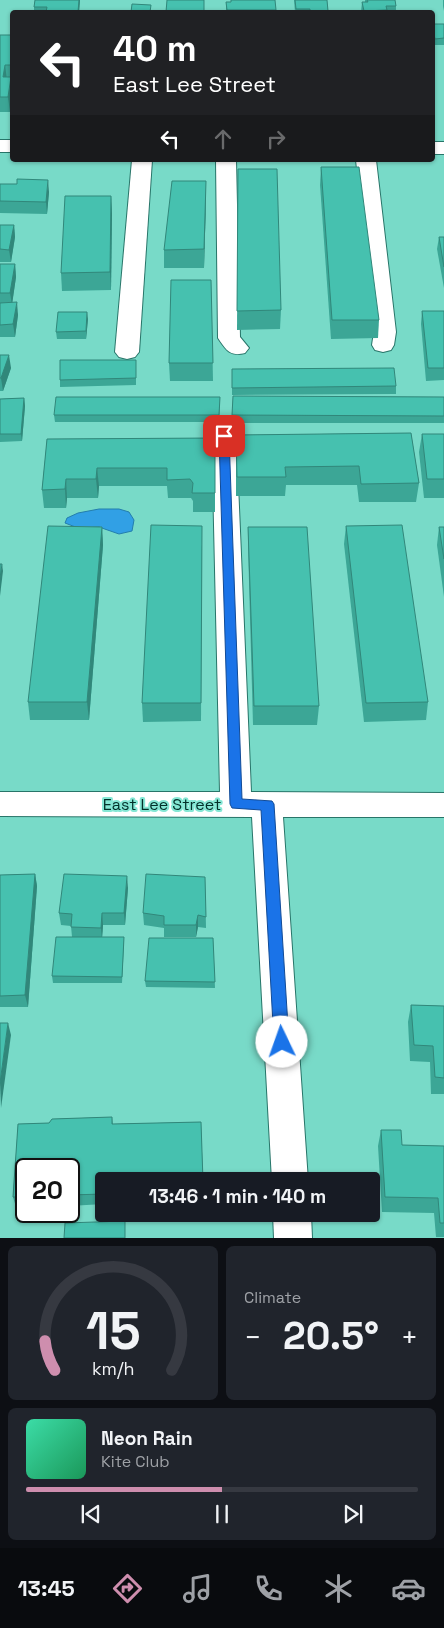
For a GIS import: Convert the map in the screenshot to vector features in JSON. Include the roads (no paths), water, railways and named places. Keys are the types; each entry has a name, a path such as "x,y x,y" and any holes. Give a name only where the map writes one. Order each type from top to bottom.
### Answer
{"street":[{"path":"127,352 142,162"},
{"path":"226,162 229,338 237,348"},
{"path":"366,162 385,332 383,345"},
{"path":"224,436 252,804 289,1172"},
{"name":"East Lee Street","path":"0,804 444,805"},
{"path":"292,1222 293,1238"}],"water":[{"path":"99,509 119,509 129,512 134,520 132,531 119,534 99,527 78,528 65,523 67,518 78,513"}]}
